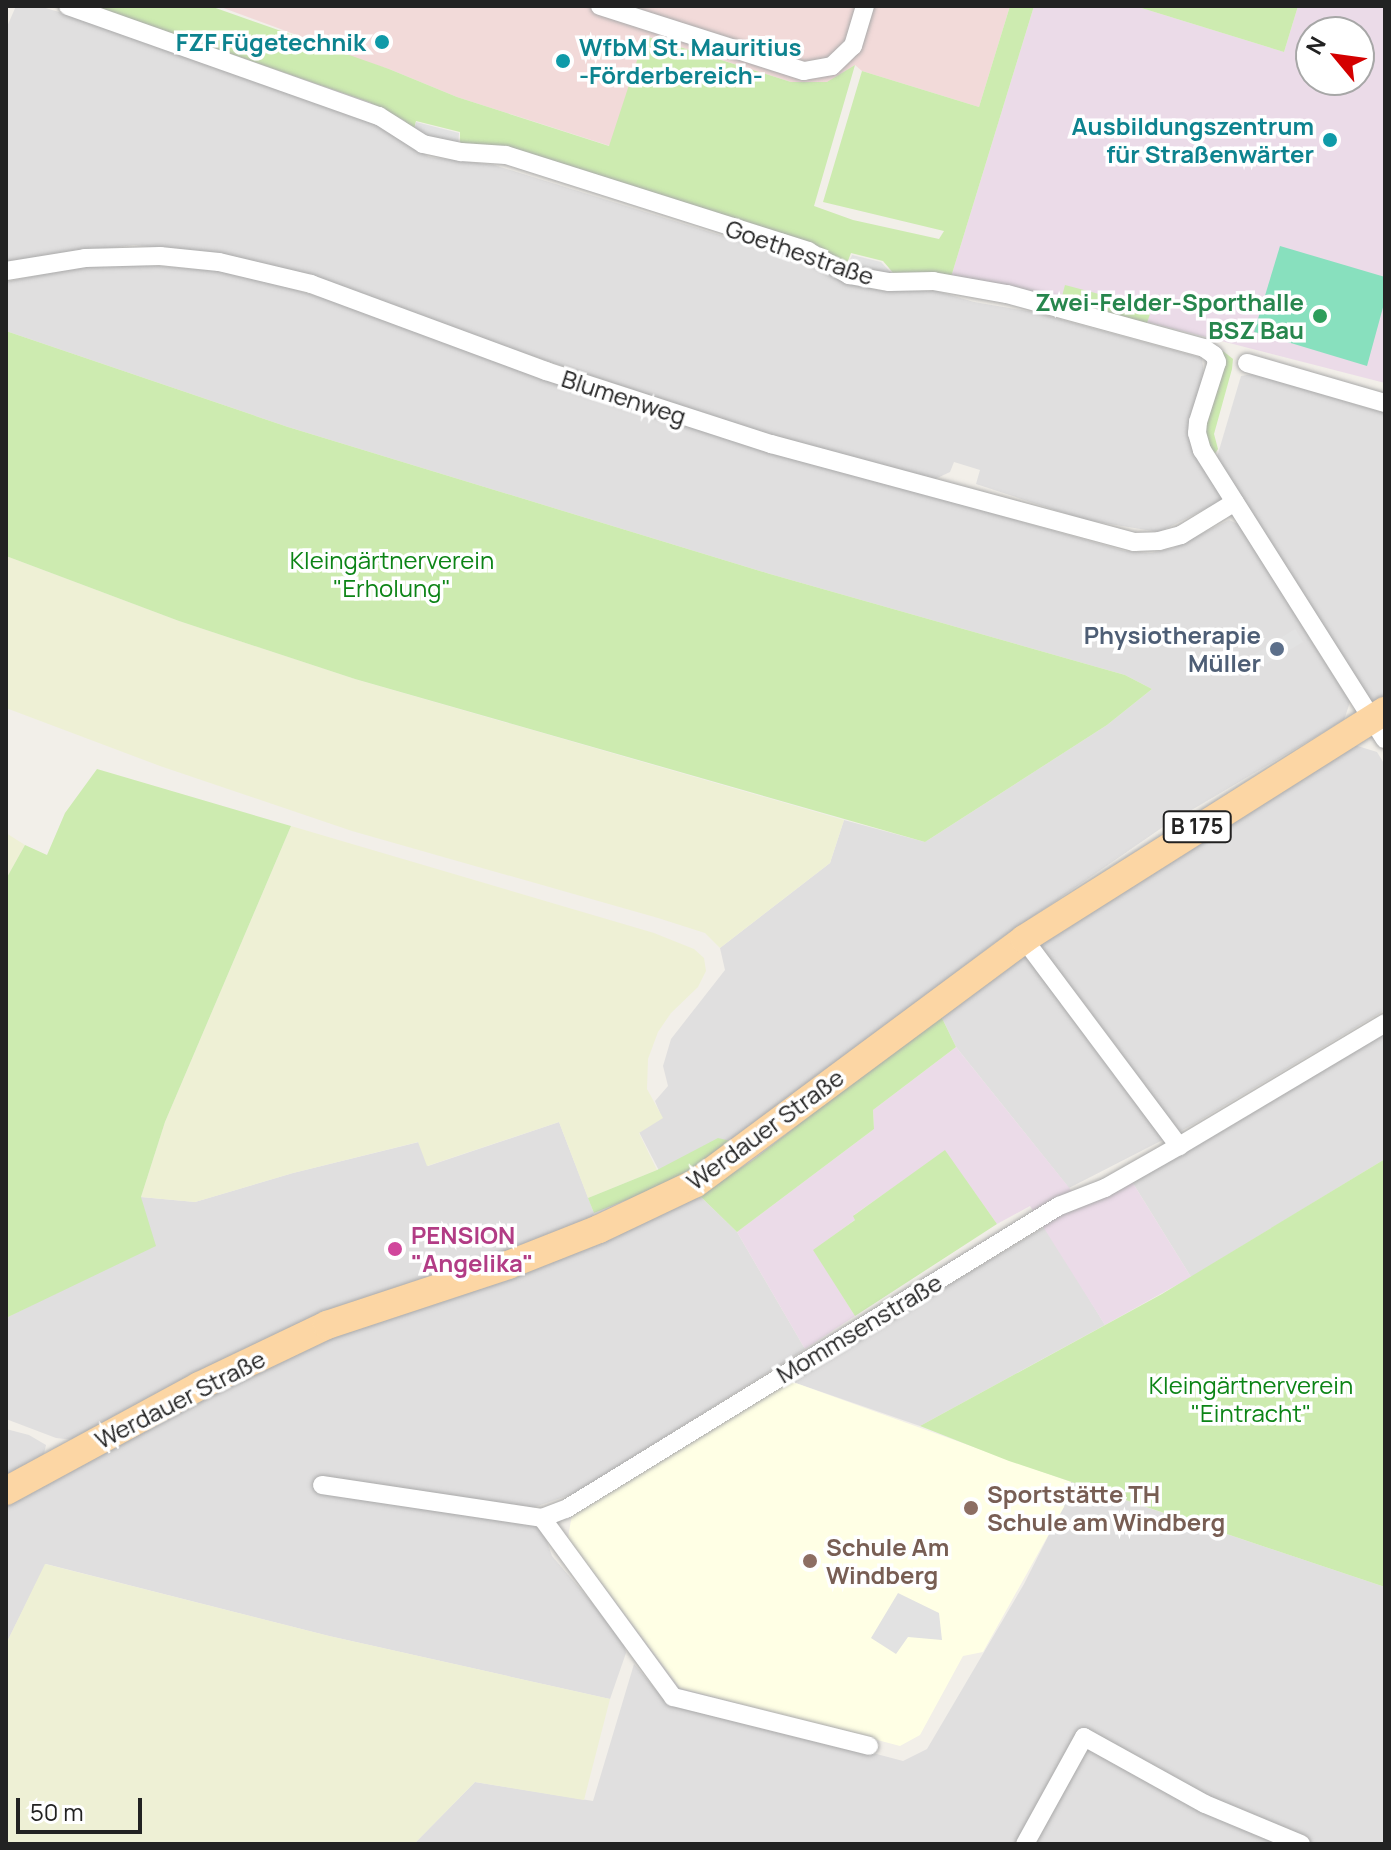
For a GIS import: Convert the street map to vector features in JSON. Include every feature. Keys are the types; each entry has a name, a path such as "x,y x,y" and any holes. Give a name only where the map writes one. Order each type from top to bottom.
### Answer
{"main road":[{"name":"Werdauer Straße","path":"6,1491 199,1386 327,1325 508,1265 599,1229 696,1183 1024,939 1381,723"}],"street":[{"name":"Goethestraße","path":"68,6 379,116 423,144 461,152 506,155 808,251 849,275 889,282 933,281 1007,294 1204,348 1214,355 1217,371 1197,433 1202,450 1381,723"},
{"path":"600,6 804,71 832,66 853,46 865,6"},
{"name":"Blumenweg","path":"6,271 85,258 160,256 250,269 311,284 546,371 756,439 1134,542 1159,541 1181,535 1235,502"},
{"path":"1247,363 1385,403"},
{"path":"1024,939 1179,1146"},
{"name":"Mommsenstraße","path":"542,1518 566,1509 1059,1206 1105,1188 1385,1023"},
{"path":"322,1485 542,1518 673,1697 869,1746"},
{"path":"1025,1844 1084,1737 1205,1804 1301,1844"}],"shaded area":[{"path":"16,6 39,6 59,12 374,119 429,157 494,165 807,262 848,282 883,291 937,291 974,302 1033,312 1202,358 1204,374 1188,436 1223,500 1159,532 1085,520 976,484 980,470 954,462 950,472 933,480 741,426 240,258 134,245 6,262 6,29"},
{"path":"218,6 1010,6 979,107 862,71 855,65 828,82 791,82 646,36 610,146 457,97 389,69 350,57 336,47"},
{"path":"1034,6 1135,6 1284,52 1298,6 1385,6 1385,383 1093,308 951,277"},
{"path":"416,122 459,133 458,146 414,132"},
{"path":"852,255 881,262 894,276 847,267"},
{"path":"86,265 147,265 228,272 276,284 333,301 610,404 1125,551 1151,553 1173,548 1229,520 1238,524 1350,702 1344,720 1163,827 993,944 735,1142 666,1184 639,1132 662,1118 655,1101 668,1086 663,1066 671,1039 725,970 720,948 830,863 844,820 925,842 1107,725 1152,689 1125,675 770,574 288,427 6,331 6,282"},
{"path":"1253,374 1385,413 1385,697 1377,703 1362,698 1217,457 1241,376"},
{"path":"6,556 179,621 355,679 844,820 830,863 720,948 705,933 352,831 160,766 6,708"},
{"name":"Physiotherapie Müller","path":"1295,629 1303,642 1259,668 1252,656"},
{"path":"1351,744 1377,752 1385,765 1385,1010 1192,1125 1069,1188 956,1047 940,1014 1056,933"},
{"path":"291,826 654,933 694,949 704,958 706,971 698,987 671,1013 658,1032 648,1059 647,1089 663,1118 639,1133 657,1170 588,1198 559,1122 427,1166 418,1142 293,1173 195,1202 141,1197 165,1122"},
{"path":"6,833 25,845 6,879"},
{"path":"1385,1033 1385,1159 1191,1277 1131,1180 1224,1130"},
{"path":"956,1047 1083,1205 1131,1180 1191,1277 1105,1325 1030,1206 997,1224 945,1151 854,1215 856,1219 814,1250 855,1316 805,1349 737,1232 874,1129 873,1110"},
{"path":"559,1122 594,1213 590,1223 74,1440 56,1438 6,1419 6,1318 67,1287 141,1197 195,1202 293,1173 419,1142 428,1166"},
{"path":"699,1195 737,1232 805,1349 575,1493 535,1507 552,1556 623,1639 626,1653 610,1699 329,1636 46,1564 6,1644 6,1504 330,1334"},
{"path":"1045,1227 1105,1325 920,1426 790,1381"},
{"name":"Schule Am Windberg","path":"790,1381 1071,1482 1064,1507 983,1652 963,1656 920,1735 900,1746 680,1688 568,1538 572,1514"},
{"path":"6,1429 29,1435 46,1445 43,1458 6,1478"},
{"path":"1071,1482 1385,1587 1385,1844 414,1844 475,1782 593,1801 634,1664 662,1697 903,1761 927,1749 1024,1584 1063,1507"},
{"path":"45,1564 329,1636 610,1699 584,1800 475,1782 414,1844 6,1844 6,1644"},
{"path":"898,1593 939,1613 942,1640 908,1637 896,1654 871,1638"}],"green space":[{"path":"93,6 210,6 389,69 457,97 609,146 645,36 791,82 827,82 855,65 814,206 853,220 939,239 944,231 823,202 862,71 979,107 1010,6 1034,6 951,277 895,275 883,261 851,253 846,266 460,145 460,132 416,121 413,133 405,121 369,102"},
{"path":"1135,6 1298,6 1284,52"},
{"name":"Zwei-Felder-Sporthalle BSZ Bau","path":"1280,246 1385,277 1385,300 1367,366 1254,332"},
{"path":"1065,285 1152,308 1147,323 1061,300"},
{"name":"Kleingärtnerverein \"Erholung\"","path":"6,331 288,427 770,574 1125,675 1152,689 1107,725 925,842 355,679 179,621 6,556"},
{"path":"1223,351 1233,359 1214,434 1218,449 1214,455 1204,433"},
{"path":"97,769 291,826 165,1122 141,1197 156,1246 6,1318 6,879 25,845 47,855 65,813"},
{"path":"940,1014 956,1047 873,1110 874,1129 737,1232 699,1195 753,1160"},
{"path":"718,1138 735,1142 666,1184 594,1213 588,1198 657,1170"},
{"path":"945,1150 997,1224 855,1316 813,1250 855,1220 853,1216"},
{"name":"Kleingärtnerverein \"Eintracht\"","path":"1385,1159 1385,1587 1009,1461 920,1426 1162,1294"}],"place":[{"name":"FZF Fügetechnik","path":"382,42"},
{"name":"WfbM St. Mauritius -Förderbereich-","path":"563,61"},
{"name":"Ausbildungszentrum für Straßenwärter","path":"1330,140"},
{"name":"Zwei-Felder-Sporthalle BSZ Bau","path":"1320,316"},
{"name":"Physiotherapie Müller","path":"1277,649"},
{"name":"PENSION \"Angelika\"","path":"395,1249"},
{"name":"Sportstätte TH Schule am Windberg","path":"971,1508"},
{"name":"Schule Am Windberg","path":"810,1561"}]}
